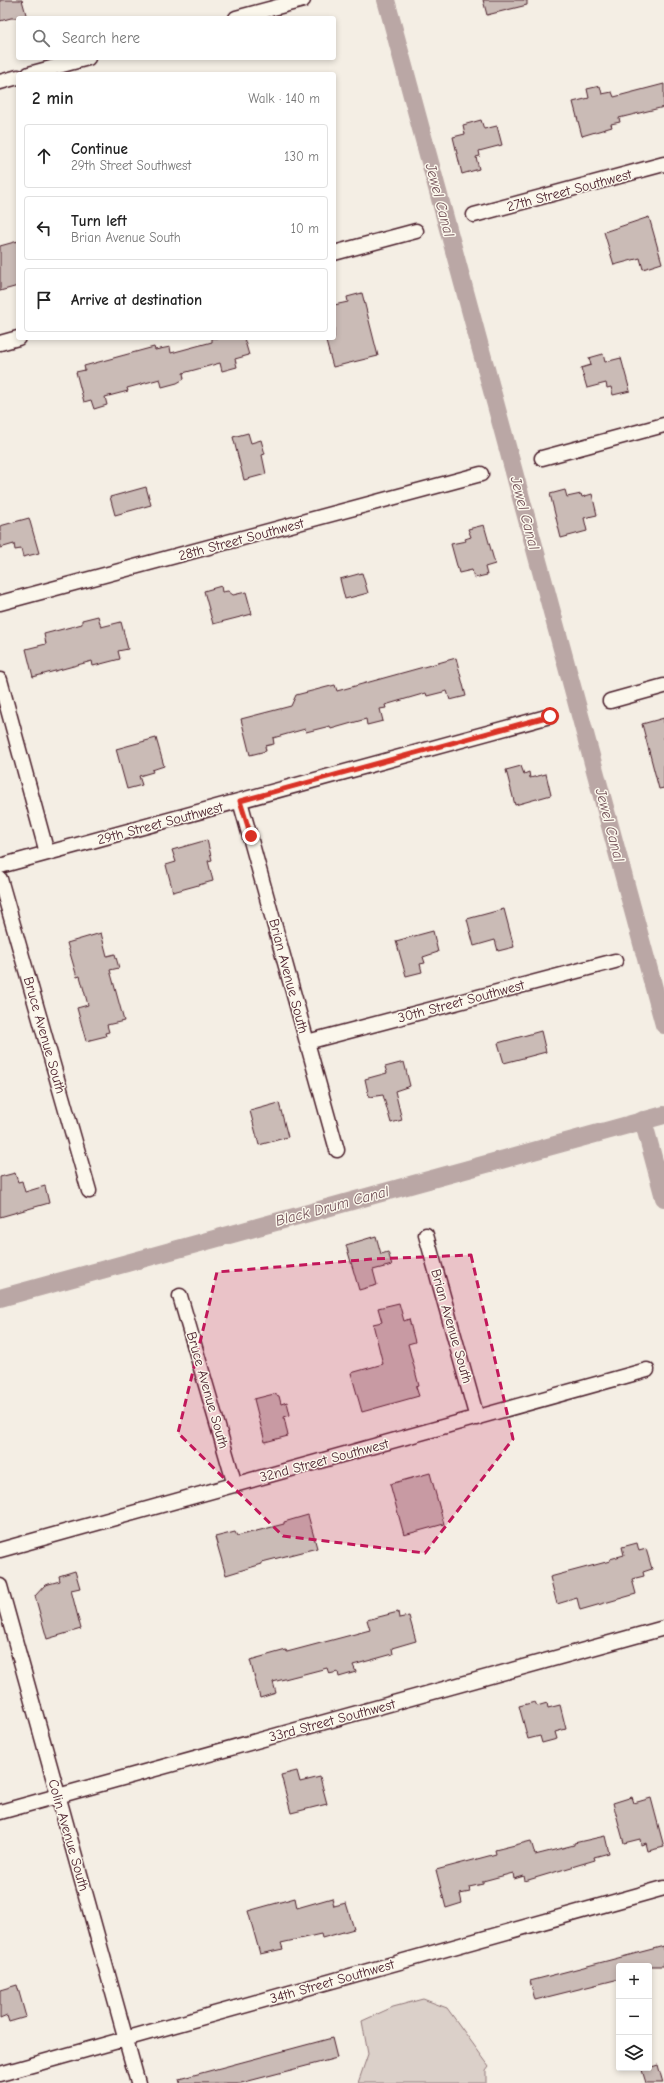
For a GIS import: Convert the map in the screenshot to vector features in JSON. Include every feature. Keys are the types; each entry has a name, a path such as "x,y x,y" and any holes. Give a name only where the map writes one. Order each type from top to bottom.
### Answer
{"street":[{"path":"243,16 303,0"},
{"path":"36,72 81,60"},
{"path":"0,82 16,78"},
{"name":"27th Street Southwest","path":"474,215 664,164"},
{"path":"336,252 416,231"},
{"path":"0,343 16,339"},
{"path":"542,458 664,425"},
{"name":"28th Street Southwest","path":"0,603 481,474"},
{"path":"0,680 46,853"},
{"path":"610,701 664,686"},
{"name":"29th Street Southwest","path":"0,866 550,716"},
{"name":"Brian Avenue South","path":"240,801 337,1150"},
{"name":"Bruce Avenue South","path":"0,879 90,1191"},
{"name":"30th Street Southwest","path":"307,1042 615,961"},
{"name":"Brian Avenue South","path":"426,1235 477,1418"},
{"name":"Bruce Avenue South","path":"180,1296 235,1484"},
{"name":"32nd Street Southwest","path":"0,1550 647,1370"},
{"name":"Colin Avenue South","path":"0,1586 138,2083"},
{"name":"33rd Street Southwest","path":"0,1812 664,1628"},
{"name":"34th Street Southwest","path":"0,2074 664,1888"}],"highlighted area":[{"path":"471,1255 513,1439 425,1553 283,1536 178,1433 217,1272 373,1259"}],"shaded area":[{"path":"423,1999 447,2008 489,2066 486,2070 486,2083 358,2083 368,2054 362,2021 393,2007"}],"building":[{"path":"0,0 22,0 26,16 16,16 16,18 0,21"},
{"path":"483,0 527,0 527,5 487,15"},
{"path":"664,84 664,107 619,118 620,122 611,124 612,127 582,136 573,102 589,98 587,89 600,86 602,94 612,92 614,97"},
{"path":"481,120 484,129 497,126 502,145 479,151 480,156 476,157 479,169 462,174 453,137 465,134 463,125"},
{"path":"649,217 662,263 643,269 640,258 614,265 604,232"},
{"path":"16,242 16,287 0,291 0,246"},
{"path":"362,293 378,356 333,367 326,340 336,340 336,305 348,302 347,297"},
{"path":"212,340 245,340 249,355 235,359 237,367 222,371 220,363 183,373 184,379 177,383 162,387 160,379 127,388 128,391 105,397 107,405 94,409 91,400 84,402 76,372 85,370 84,366 154,347 155,350 170,347 171,353 212,342"},
{"path":"603,354 605,362 621,358 630,391 613,395 611,387 607,388 606,383 587,388 581,368 591,365 589,358"},
{"path":"248,433 251,443 261,440 265,454 262,455 266,474 244,480 233,437"},
{"path":"146,487 151,505 115,515 110,497"},
{"path":"565,490 567,497 581,494 582,497 592,494 597,515 584,518 587,531 561,538 550,494"},
{"path":"29,518 39,553 23,557 21,549 15,550 14,544 0,548 0,526"},
{"path":"484,525 495,564 485,567 487,575 474,578 472,570 459,573 451,544 466,541 465,539 471,537 468,529"},
{"path":"362,573 368,593 345,599 340,579"},
{"path":"221,586 222,592 228,591 233,595 246,592 252,614 213,624 204,591"},
{"path":"98,616 101,627 121,622 128,649 118,651 120,659 93,666 92,661 33,677 26,649 46,644 44,634 82,624 82,620"},
{"path":"456,658 466,696 450,700 447,691 427,696 426,693 385,705 386,708 380,709 383,721 367,725 366,719 331,729 330,726 306,732 305,729 273,738 274,744 265,746 266,751 250,755 241,719 291,706 296,695 335,685 337,691"},
{"path":"664,718 664,788 659,789 642,724"},
{"path":"156,738 164,766 152,770 153,772 139,776 142,785 127,789 116,749"},
{"path":"521,766 524,774 529,772 530,778 546,774 551,795 515,805 506,770"},
{"path":"207,840 212,860 208,861 213,881 173,892 166,865 176,862 172,850"},
{"path":"504,909 514,947 498,951 495,940 474,946 467,919"},
{"path":"433,931 438,952 423,957 425,963 420,964 422,972 406,976 396,941"},
{"path":"101,933 107,956 115,954 119,968 110,970 124,1021 107,1025 109,1032 105,1033 106,1036 86,1041 77,1008 88,1005 80,976 77,977 67,943"},
{"path":"541,1031 546,1052 504,1063 498,1043"},
{"path":"404,1062 410,1086 395,1091 402,1120 391,1123 383,1095 369,1097 365,1079 387,1073 385,1067"},
{"path":"279,1103 288,1137 259,1145 250,1111"},
{"path":"15,1173 18,1182 22,1181 25,1192 45,1186 49,1203 0,1217 0,1177"},
{"path":"376,1236 381,1254 388,1252 392,1265 373,1270 377,1285 359,1290 346,1245"},
{"path":"399,1303 404,1321 409,1319 415,1342 408,1344 419,1386 416,1387 419,1396 362,1412 351,1373 383,1364 373,1324 382,1322 378,1308"},
{"path":"274,1394 279,1396 281,1404 287,1402 290,1415 284,1417 288,1436 265,1442 254,1399"},
{"path":"430,1473 444,1524 404,1535 390,1484"},
{"path":"308,1515 317,1548 262,1562 262,1564 226,1575 215,1537 235,1532 237,1536 284,1524 284,1522"},
{"path":"637,1543 639,1551 646,1549 652,1569 643,1572 644,1576 632,1579 636,1594 580,1610 577,1598 557,1604 550,1577 610,1561 610,1559 624,1555 622,1547"},
{"path":"75,1571 80,1588 71,1590 81,1629 47,1639 35,1596 45,1585 60,1581 59,1576"},
{"path":"398,1612 399,1618 409,1616 416,1641 392,1648 393,1654 353,1665 356,1672 339,1677 338,1672 329,1674 327,1668 273,1682 276,1693 260,1698 250,1660 286,1650 287,1652 370,1630 367,1620"},
{"path":"535,1702 537,1706 547,1703 548,1708 560,1705 566,1729 555,1732 557,1739 542,1743 540,1736 528,1739 519,1706"},
{"path":"297,1771 300,1782 320,1777 327,1804 291,1813 281,1775"},
{"path":"632,1797 634,1803 651,1798 664,1847 648,1851 646,1843 641,1845 640,1839 624,1843 613,1803"},
{"path":"605,1836 609,1853 594,1857 595,1860 525,1881 524,1876 514,1879 513,1873 483,1881 483,1884 469,1887 470,1892 460,1894 462,1903 446,1908 436,1870 496,1854 495,1850 531,1841 535,1855 574,1845 574,1843"},
{"path":"295,1898 297,1908 332,1898 334,1906 346,1903 354,1929 322,1938 321,1934 281,1943 283,1949 260,1954 248,1911"},
{"path":"664,1946 664,1966 652,1966 652,1963 616,1963 616,1980 535,2000 530,1981"},
{"path":"17,1985 26,2017 9,2022 7,2016 0,2019 0,1990"},
{"path":"332,2038 337,2058 241,2083 180,2083 179,2079"},
{"path":"658,2065 663,2083 646,2083 642,2071 652,2071 652,2067"}],"waterway":[{"name":"Jewel Canal","path":"386,0 664,1025"},
{"name":"Black Drum Canal","path":"0,1298 664,1115"},
{"name":"Jewel Canal","path":"643,1120 664,1198"}],"route":[{"path":"251,836 240,801 550,716"}]}
